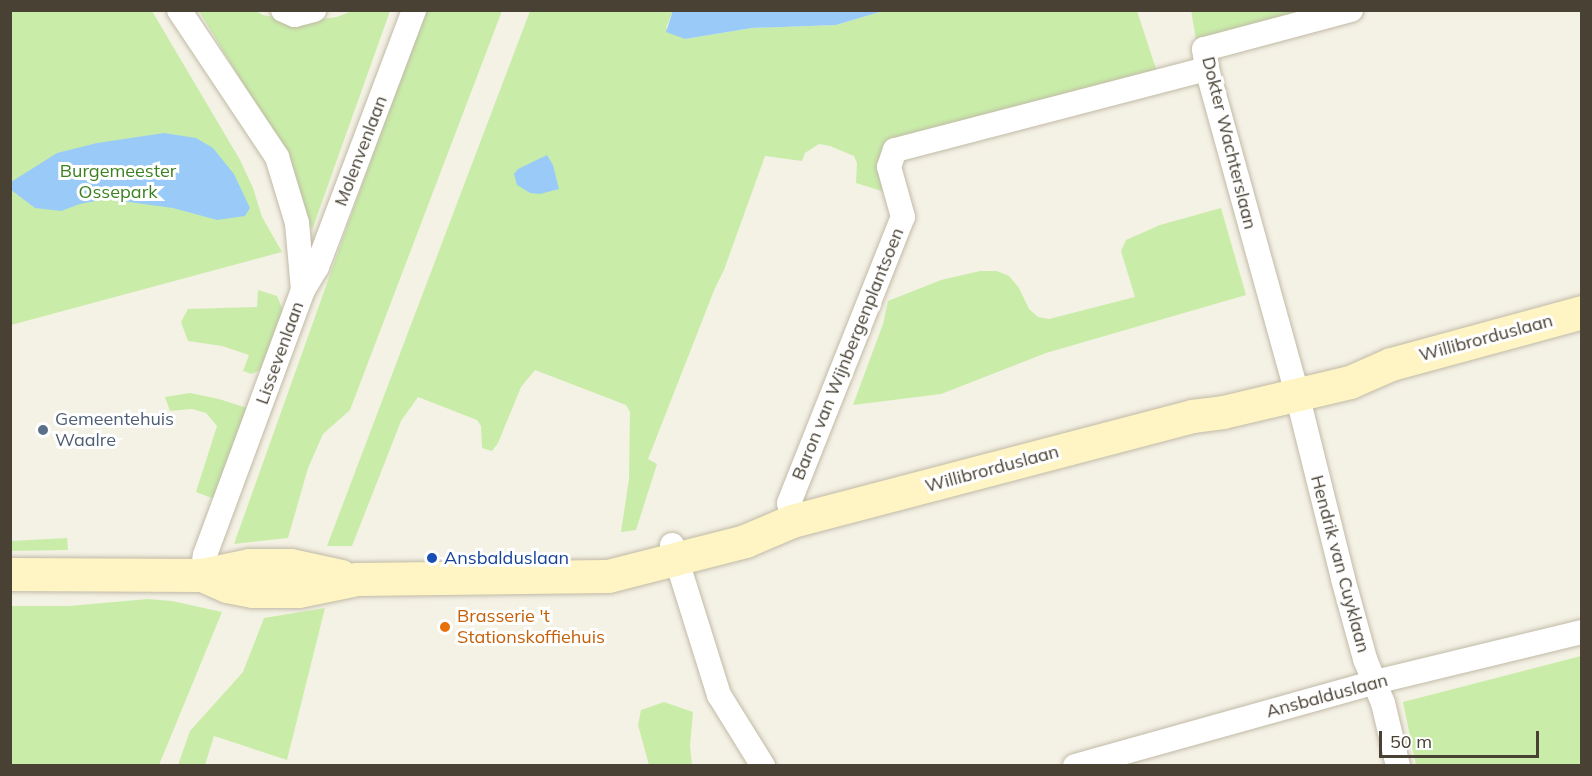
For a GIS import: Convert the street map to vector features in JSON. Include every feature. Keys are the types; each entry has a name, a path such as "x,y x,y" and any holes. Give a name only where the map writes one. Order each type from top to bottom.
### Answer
{"main road":[{"name":"Willibrorduslaan","path":"202,575 227,586 253,591 298,591 357,579 608,576 674,551 745,541 792,521 1295,389 1350,382 1391,364 1581,312"},
{"path":"10,574 202,575"}],"street":[{"name":"Lissevenlaan","path":"179,10 277,157 297,223 303,290 205,555 202,575"},
{"path":"284,10 295,15 314,10"},
{"name":"Molenvenlaan","path":"303,290 317,267 414,10"},
{"name":"Dokter Wachterslaan","path":"1295,389 1207,69 1204,49 1351,10"},
{"name":"Baron van Wijnbergenplantsoen","path":"792,521 789,503 903,217 889,167 895,150 1207,69"},
{"name":"Hendrik van Cuyklaan","path":"1295,389 1362,648 1383,703 1398,765"},
{"path":"674,551 719,695 763,765"},
{"name":"Ansbalduslaan","path":"1075,765 1375,682 1581,632"}],"green space":[{"path":"1191,10 1334,11 1197,45"},
{"name":"Burgemeester Ossepark","path":"11,11 152,11 240,160 253,188 262,217 282,252 11,325"},
{"path":"199,11 256,11 263,15 298,22 337,17 352,11 390,11 312,230 273,133"},
{"path":"424,11 502,11 350,410 323,434 308,468 288,538 234,544"},
{"path":"530,11 673,11 666,28 685,39 752,28 836,25 883,11 1137,11 1159,78 907,143 891,194 856,183 857,163 854,156 830,146 819,144 805,153 802,161 765,156 724,270 648,459 657,464 636,530 621,532 629,479 630,412 626,405 535,370 521,387 498,443 492,451 482,448 481,426 477,420 418,397 401,421 352,546 327,546"},
{"path":"1221,208 1246,295 1046,353 941,394 853,405 883,324 888,301 941,280 980,271 997,271 1009,276 1019,288 1029,309 1038,317 1049,319 1135,297 1121,251 1126,240 1160,225"},
{"path":"258,290 277,296 286,317 268,365 252,374 243,371 249,355 222,346 188,341 181,322 188,309 257,307"},
{"path":"190,393 247,408 217,500 196,492 217,426 206,413 192,409 170,411 165,397"},
{"path":"67,538 68,550 11,551 11,541"},
{"path":"148,599 172,601 222,612 159,765 11,765 11,606 69,606"},
{"path":"325,608 287,760 214,736 205,765 178,765 190,731 243,672 264,618"},
{"path":"1581,656 1581,765 1416,765 1403,702"},
{"path":"664,702 693,712 690,746 692,765 649,765 638,725 641,710"}],"water":[{"path":"673,10 883,11 836,25 752,28 685,39 666,32"},
{"path":"164,133 196,138 213,148 234,174 250,208 245,216 217,220 173,208 106,199 80,204 61,211 35,208 11,190 11,182 57,153 97,143"},
{"path":"547,155 553,165 559,189 540,194 530,193 517,185 514,174 518,169"}],"place":[{"name":"Gemeentehuis Waalre","path":"43,430"},
{"name":"Ansbalduslaan","path":"432,558"},
{"name":"Brasserie 't Stationskoffiehuis","path":"445,627"}]}
